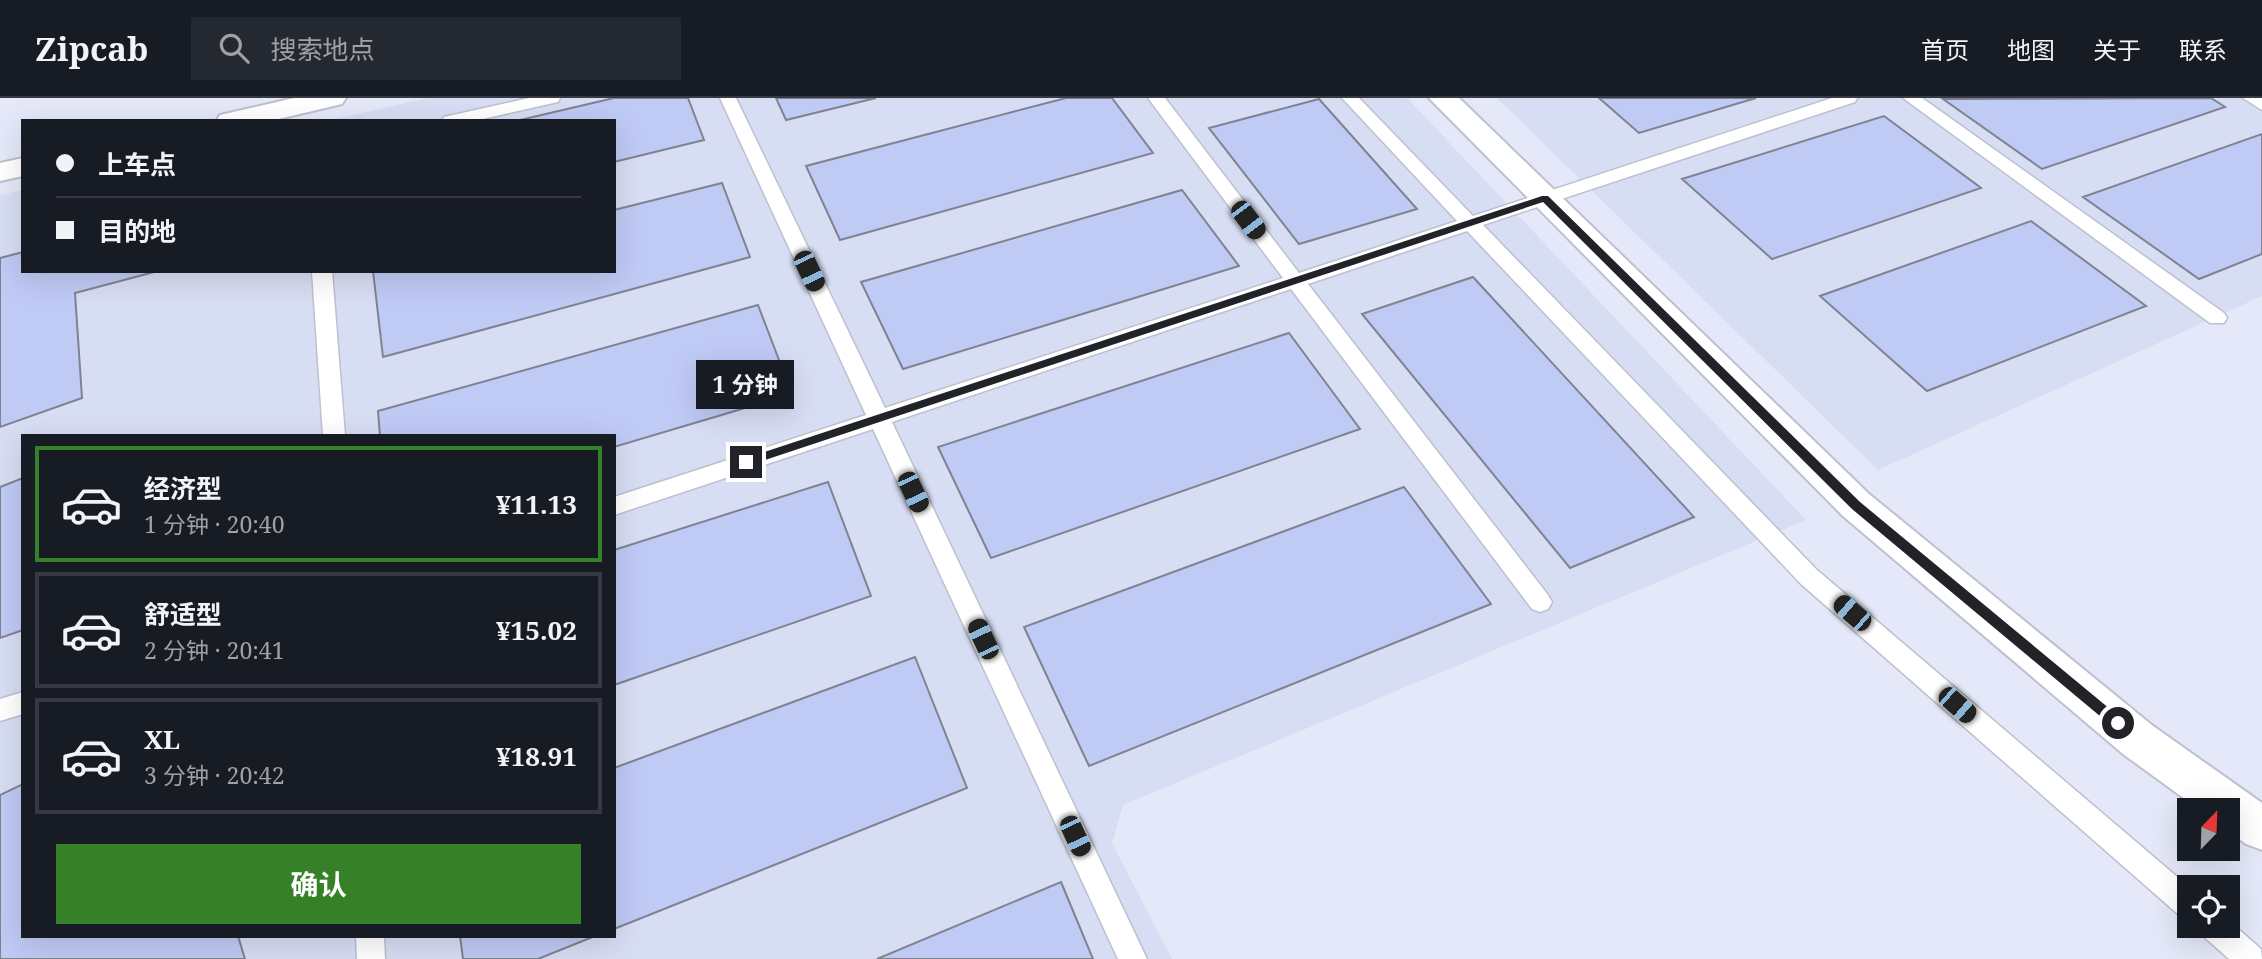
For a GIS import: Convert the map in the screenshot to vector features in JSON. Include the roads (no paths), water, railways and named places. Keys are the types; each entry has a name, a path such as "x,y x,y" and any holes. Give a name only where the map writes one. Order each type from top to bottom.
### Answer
{"street":[{"path":"239,119 332,98"},
{"path":"1443,98 1856,505 2138,740 2262,829"},
{"path":"0,172 21,167"}],"lane":[{"path":"459,119 552,98"},
{"path":"728,98 1133,959"},
{"path":"1156,98 1540,602"},
{"path":"1350,98 1810,577 2177,895"},
{"path":"616,505 1849,98"},
{"path":"1911,98 2217,318"},
{"path":"2251,98 2262,105"},
{"path":"322,273 334,434"},
{"path":"0,710 21,704"},
{"path":"370,938 371,959"},
{"path":"2227,938 2251,959"}]}
